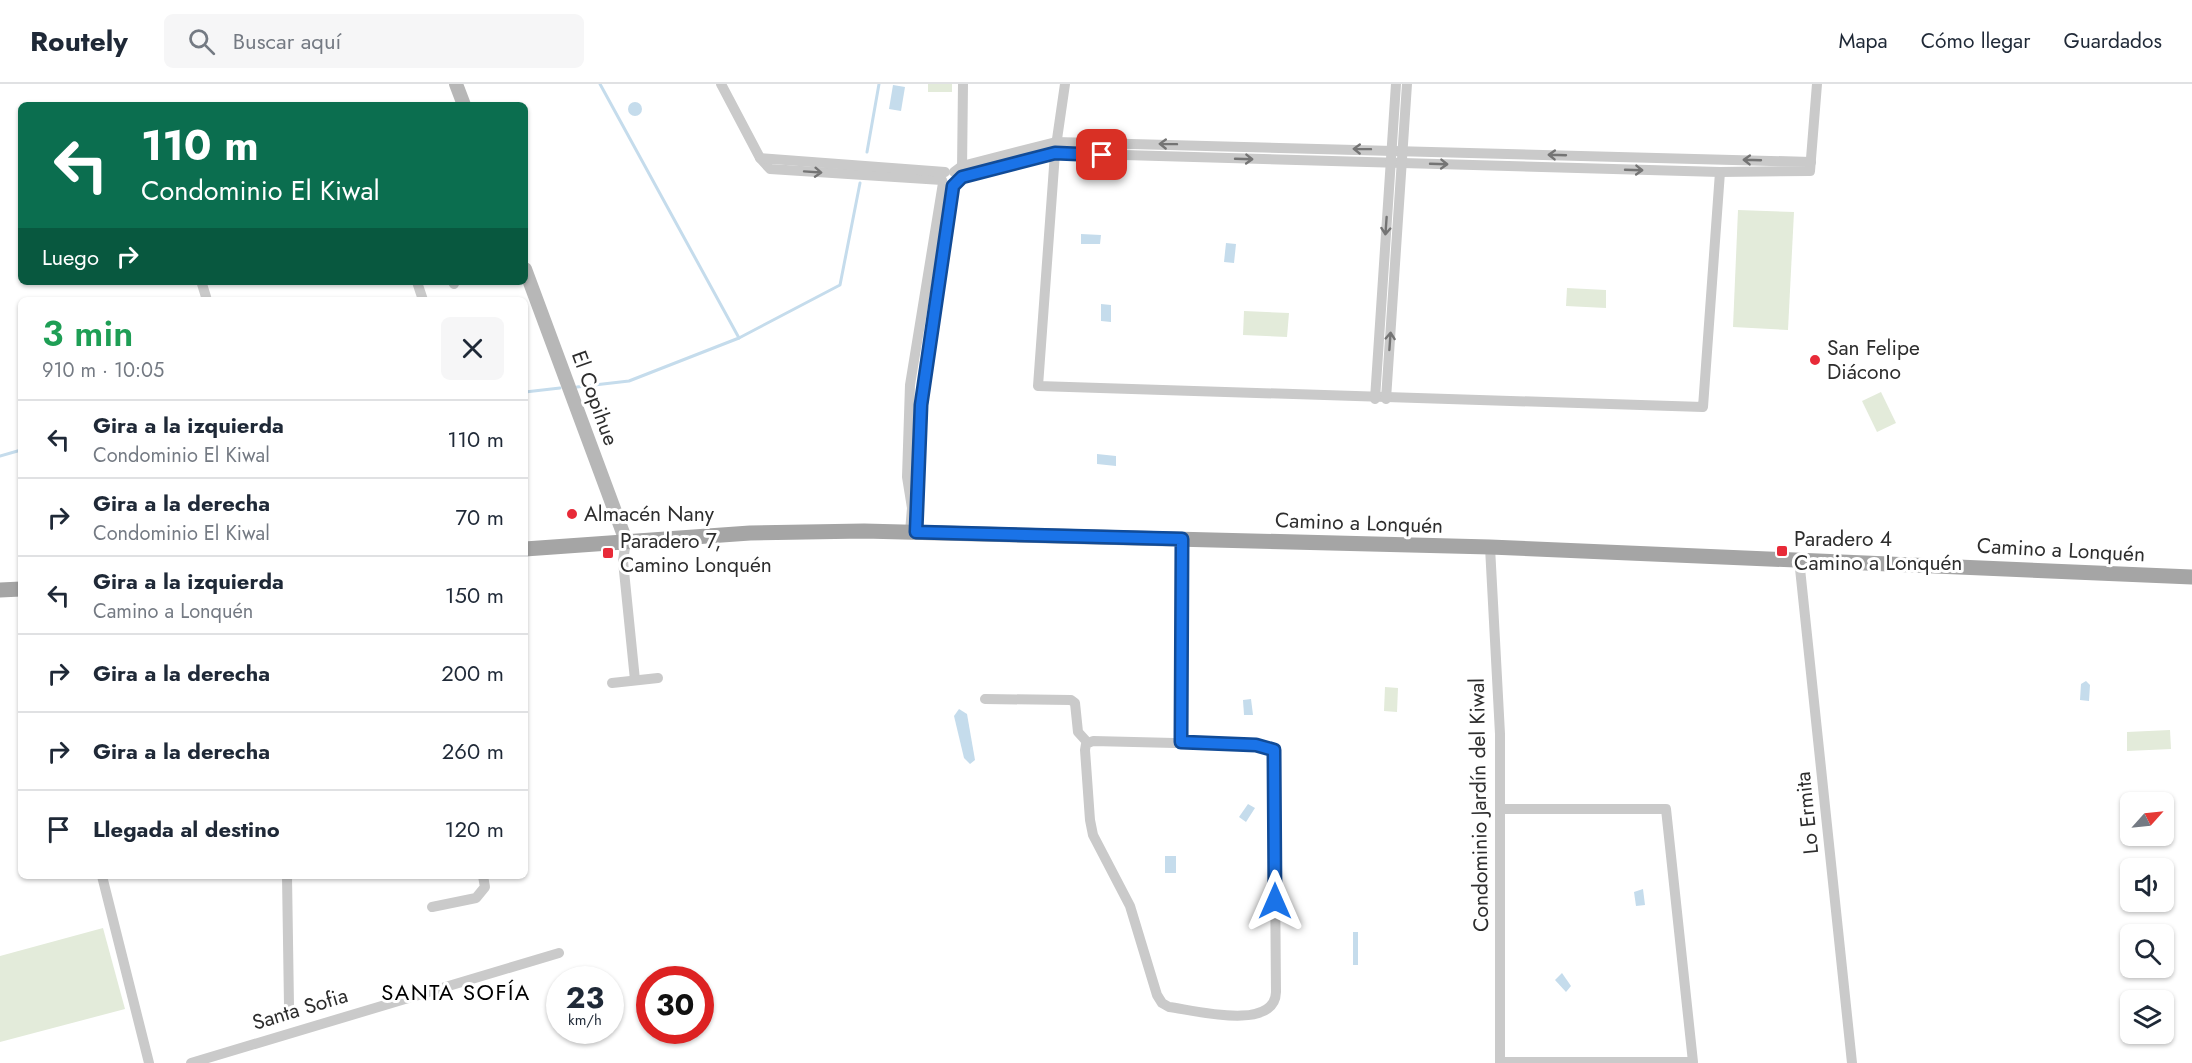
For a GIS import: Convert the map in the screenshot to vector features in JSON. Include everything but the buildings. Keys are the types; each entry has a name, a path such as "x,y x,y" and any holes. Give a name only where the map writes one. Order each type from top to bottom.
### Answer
{"main road":[{"path":"456,84 463,102"},
{"name":"El Copihue","path":"528,277 626,541"},
{"name":"Camino a Lonquén","path":"528,549 806,531 913,532 1490,547 2192,577"},
{"path":"0,590 18,588"}],"street":[{"path":"721,84 760,158 765,165 776,170 953,177 1055,148 1396,150 1810,167"},
{"path":"913,532 921,405 953,177 963,84"},
{"path":"1065,84 1055,148 1038,386 1381,399 1703,407 1720,172"},
{"path":"1381,399 1396,150 1396,84"},
{"path":"1396,150 1407,84"},
{"path":"1810,167 1817,84"},
{"path":"1055,148 1395,163 1720,172 1810,167"},
{"path":"1181,742 1182,539"},
{"path":"626,541 623,561 635,680"},
{"name":"Condominio Jardín del Kiwal","path":"1490,547 1502,809 1500,1062"},
{"name":"Lo Ermita","path":"1799,559 1852,1063"},
{"path":"612,683 658,678"},
{"path":"986,699 1071,700 1075,703 1078,734 1088,743"},
{"path":"1093,741 1181,742 1263,745 1275,753 1275,998 1270,1008 1247,1016 1233,1017 1169,1007 1158,998 1144,961 1132,912 1091,828 1086,750 1088,743 1093,741"},
{"path":"1500,1062 1693,1062 1666,809 1502,809"},
{"path":"103,879 149,1063"},
{"path":"287,879 289,1006"},
{"path":"432,907 476,898 485,887 484,879"},
{"name":"Santa Sofia","path":"191,1063 559,953"}],"green space":[{"path":"928,84 952,84 952,92 928,92"},
{"path":"1738,210 1794,212 1788,330 1733,327"},
{"path":"1567,288 1606,290 1606,308 1566,306"},
{"path":"1244,311 1289,313 1287,337 1243,335"},
{"path":"1881,392 1896,423 1877,432 1862,401"},
{"path":"1385,687 1398,688 1397,712 1384,711"},
{"path":"2170,730 2171,749 2127,751 2127,732"},
{"path":"103,928 125,1009 0,1042 0,956"}],"water":[{"path":"893,85 905,87 901,111 889,109"},
{"path":"635,102 640,104 642,109 640,114 635,116 630,114 628,109 630,104"},
{"path":"1081,234 1101,235 1100,244 1081,244"},
{"path":"1226,243 1236,244 1234,263 1224,262"},
{"path":"1101,304 1111,305 1111,322 1101,321"},
{"path":"1097,454 1116,456 1116,466 1097,464"},
{"path":"2086,681 2090,685 2089,701 2080,700 2081,684"},
{"path":"1251,699 1253,715 1244,715 1243,700"},
{"path":"959,709 967,714 975,760 970,764 964,758 954,716"},
{"path":"1248,804 1255,808 1246,822 1239,817"},
{"path":"1165,856 1176,856 1176,873 1165,873"},
{"path":"1643,889 1645,905 1636,906 1634,892"},
{"path":"1353,932 1358,932 1358,965 1353,965"},
{"path":"1562,973 1571,986 1566,992 1555,980"}],"waterway":[{"path":"600,84 739,338"},
{"path":"867,152 879,84"},
{"path":"577,387 629,381 739,338 840,285 860,183"},
{"path":"528,392 560,388"},
{"path":"0,456 18,451"}],"place":[{"name":"San Felipe Diácono","path":"1815,360"},
{"name":"Almacén Nany","path":"572,514"},
{"name":"Paradero 4 Camino a Lonquén","path":"1782,551"},
{"name":"Paradero 7, Camino Lonquén","path":"608,553"}],"district":[{"name":"SANTA SOFÍA","path":"456,992"}],"route":[{"path":"1102,155 1055,153 962,177 953,186 922,392 920,482 916,532 1182,539 1181,742 1263,745 1274,750 1275,901"}]}
